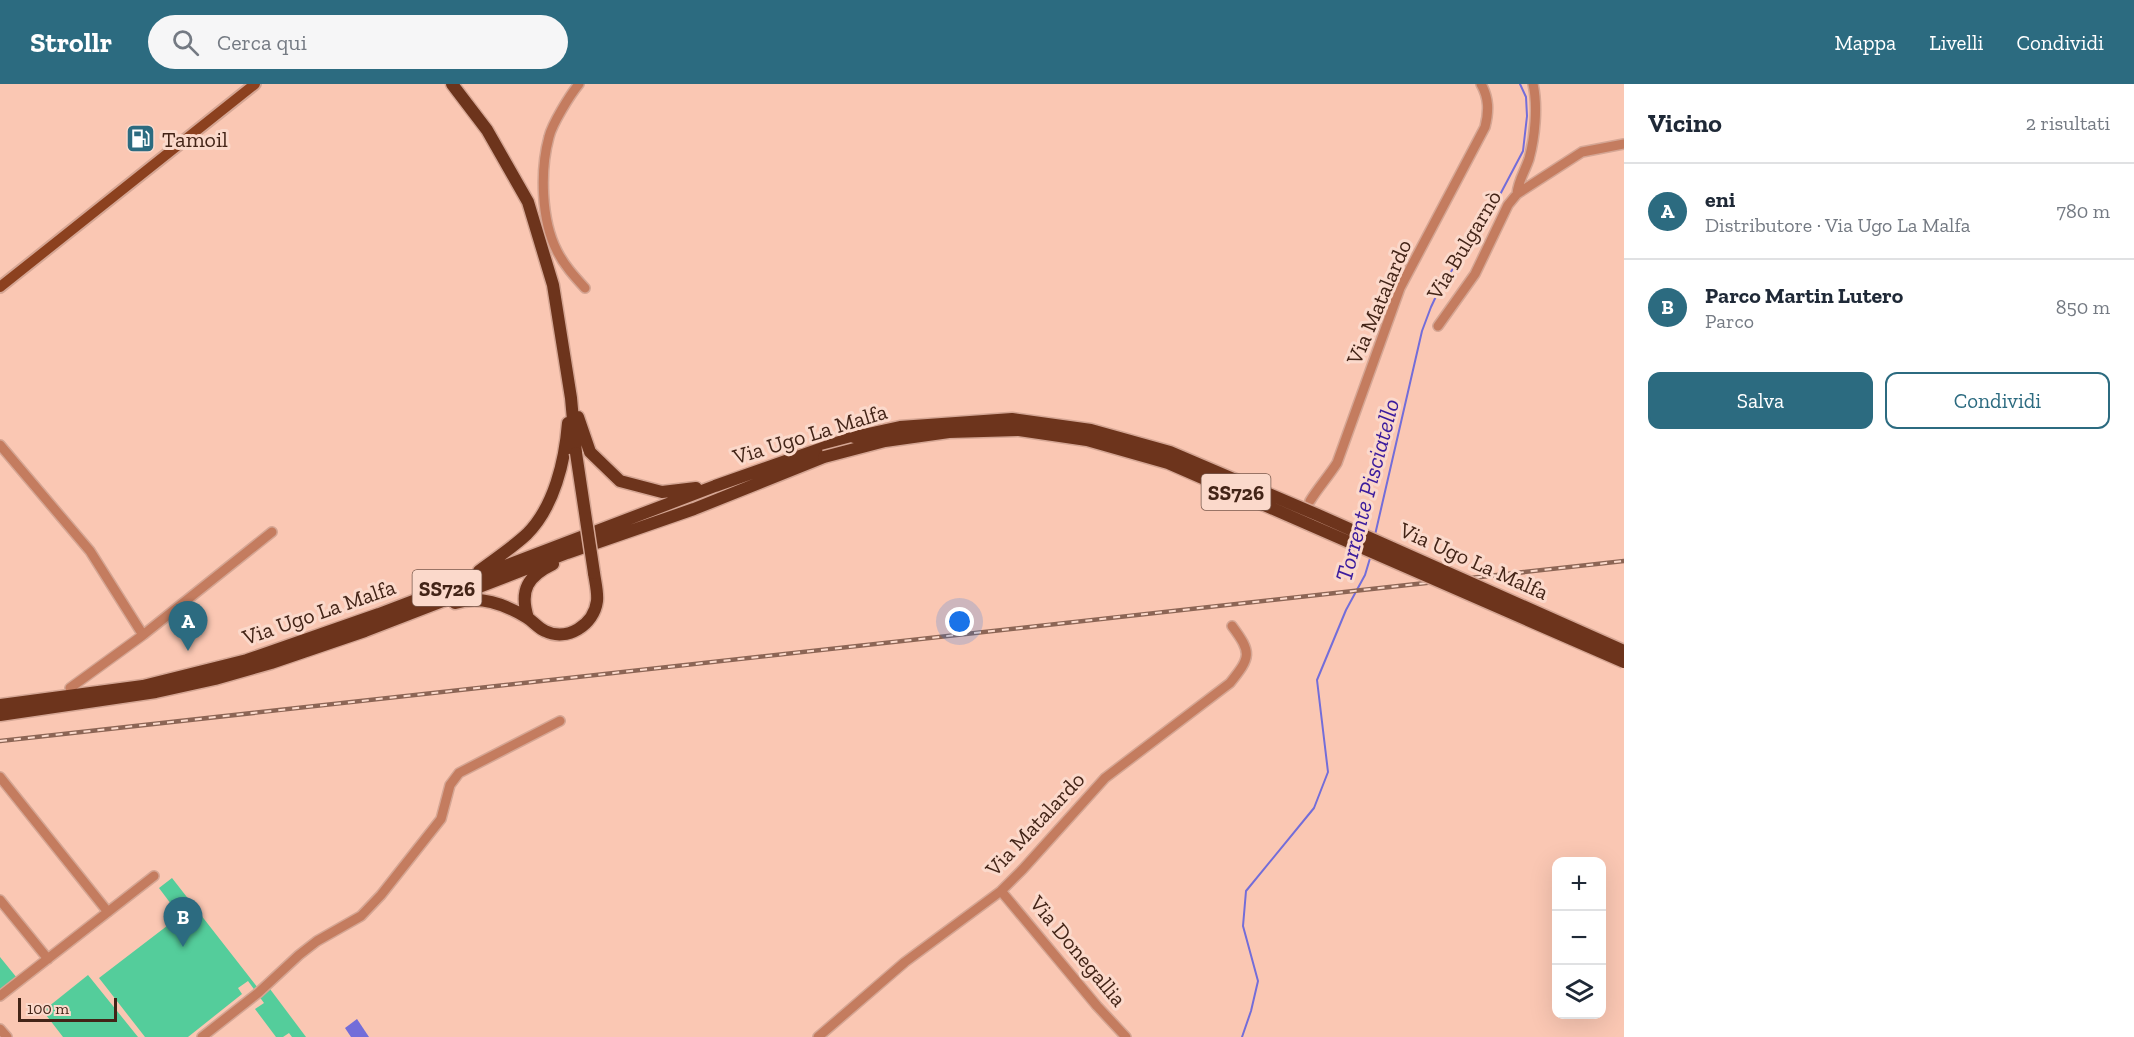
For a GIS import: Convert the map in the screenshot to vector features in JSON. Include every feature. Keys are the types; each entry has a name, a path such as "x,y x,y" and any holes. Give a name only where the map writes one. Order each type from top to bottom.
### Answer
{"highway":[{"path":"365,630 385,628 468,599 495,602 528,618 544,631 561,636 576,631 591,618 597,601 576,453 571,398 553,285 528,202 488,130 452,84"},
{"path":"571,398 590,452 620,481 662,492 715,486"},
{"path":"464,582 505,553 528,533 546,508 560,472 567,438 571,398"},
{"name":"Via Ugo La Malfa","path":"0,705 143,686 247,660 379,614 715,486 854,437 900,427 1012,419 1091,430 1170,452 1624,651"},
{"name":"Via Ugo La Malfa","path":"0,715 156,692 215,680 365,630 567,553 694,509 824,457 885,441 949,432 1019,430 1087,440 1168,463 1624,662"},
{"path":"528,618 524,607 530,579 546,567 558,562 567,553"}],"main road":[{"path":"0,287 255,84"}],"street":[{"path":"579,84 549,134 543,176 549,232 557,252 585,288"},
{"name":"Via Matalardo","path":"1310,501 1337,463 1400,288 1485,127 1488,103 1481,84"},
{"path":"1517,194 1517,187 1528,160 1532,140 1535,104 1533,84"},
{"name":"Via Bulgarnò","path":"1438,326 1475,274 1508,205 1517,194 1582,152 1624,144"},
{"path":"0,445 90,551 143,635"},
{"path":"70,688 143,635 272,532"},
{"name":"Via Matalardo","path":"818,1037 905,962 1001,891 1105,778 1230,683 1245,665 1248,653 1244,642 1232,626"},
{"path":"202,1037 258,993 299,955 317,941 361,915 381,896 441,819 450,785 459,773 560,721"},
{"path":"0,777 108,912"},
{"path":"0,996 154,876"},
{"name":"Via Donegallia","path":"1001,891 1097,1006 1126,1037"},
{"path":"0,900 48,959"},
{"path":"0,1029 7,1037"}],"green space":[{"path":"172,878 258,988 267,985 306,1037 292,1037 289,1033 283,1037 276,1037 255,1009 264,1003 248,981 238,988 242,994 188,1037 145,1037 99,978 180,916 159,888"},
{"path":"0,957 17,978 0,991"},
{"path":"88,975 138,1037 63,1037 43,1011"}],"shaded area":[{"path":"357,1019 369,1037 351,1037 345,1028"}],"waterway":[{"name":"Torrente Pisciatello","path":"1375,535 1422,331 1431,307 1439,290 1494,206 1523,151 1527,116 1526,97 1520,84"},
{"name":"Torrente Pisciatello","path":"1242,1037 1258,981 1243,926 1246,891 1314,808 1328,772 1317,680 1346,610 1365,575 1371,555"}],"railway":[{"path":"0,741 1624,561"}],"place":[{"name":"Tamoil","path":"141,139"},
{"name":"eni","path":"188,651"},
{"name":"Parco Martin Lutero","path":"183,947"}]}
